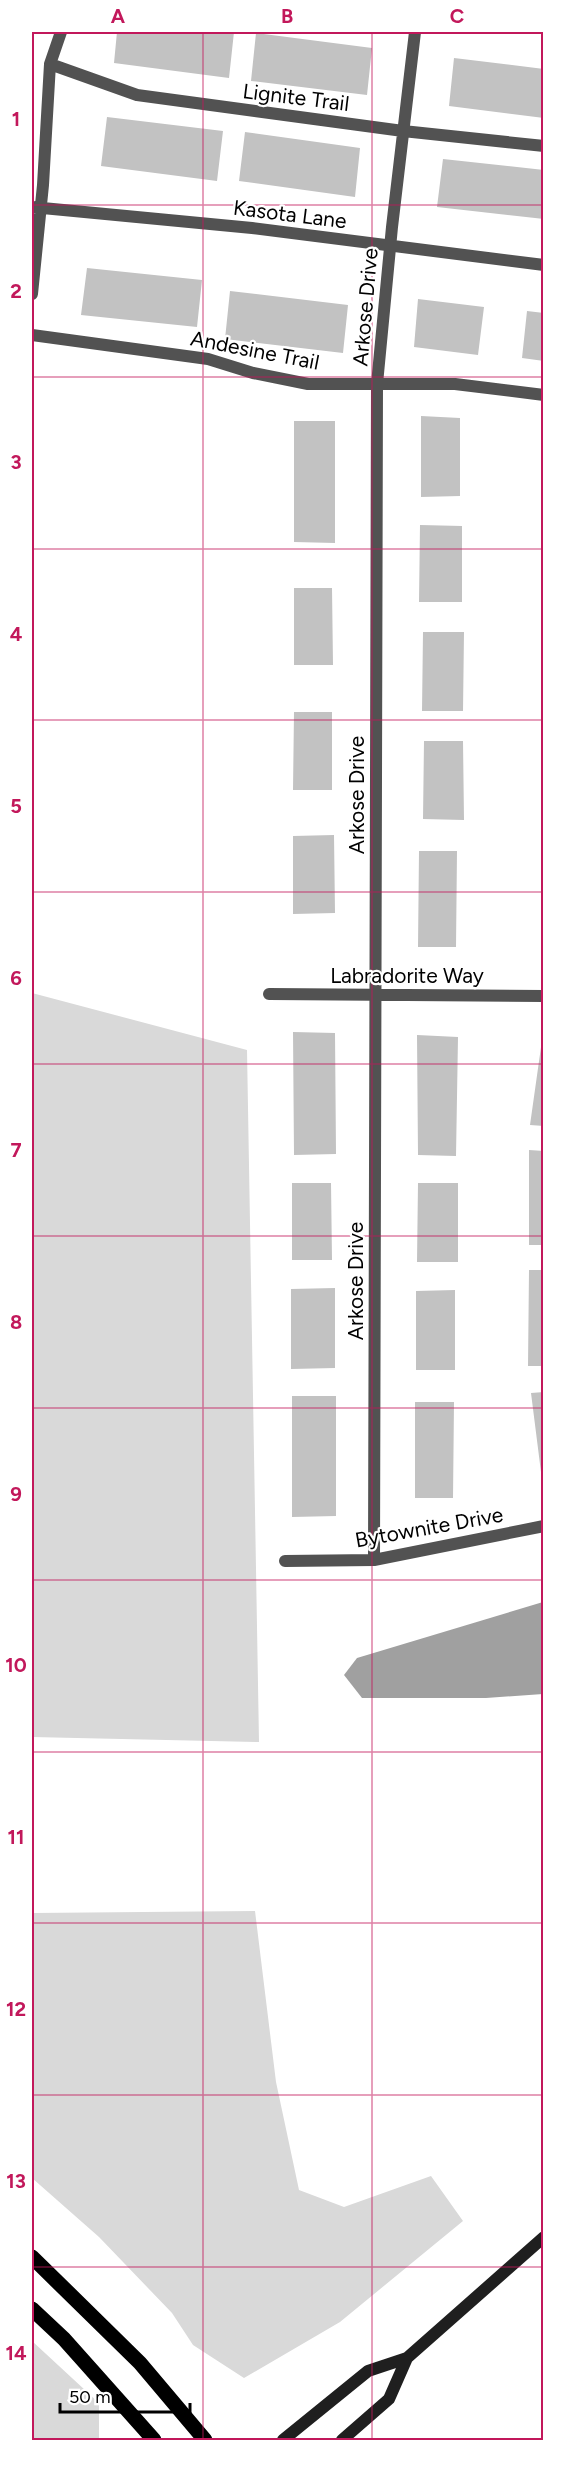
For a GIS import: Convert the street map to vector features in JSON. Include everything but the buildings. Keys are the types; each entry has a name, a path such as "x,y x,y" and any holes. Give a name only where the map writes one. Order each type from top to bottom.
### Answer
{"main road":[{"path":"283,2440 368,2371 407,2358 543,2237"},
{"path":"32,2258 140,2363 205,2440"},
{"path":"32,2309 64,2339 154,2440"},
{"path":"342,2440 389,2399 407,2358"}],"street":[{"path":"32,294 36,208 50,64 61,32"},
{"name":"Arkose Drive","path":"374,1560 377,384 402,131 415,32"},
{"name":"Lignite Trail","path":"50,64 137,95 402,131 543,146"},
{"name":"Kasota Lane","path":"36,208 252,228 543,264"},
{"name":"Andesine Trail","path":"32,335 208,359 253,373 308,384 455,384 543,395"},
{"name":"Labradorite Way","path":"269,994 543,996"},
{"name":"Bytownite Drive","path":"285,1561 374,1560 543,1526"}],"shaded area":[{"path":"32,993 247,1050 259,1742 32,1737"},
{"path":"543,1602 543,1694 486,1698 362,1698 344,1675 357,1658"},
{"path":"255,1911 276,2082 299,2190 344,2207 431,2176 463,2221 340,2322 244,2378 193,2345 172,2313 99,2237 32,2178 32,1913"},
{"path":"32,2341 99,2403 99,2440 32,2440"}]}
